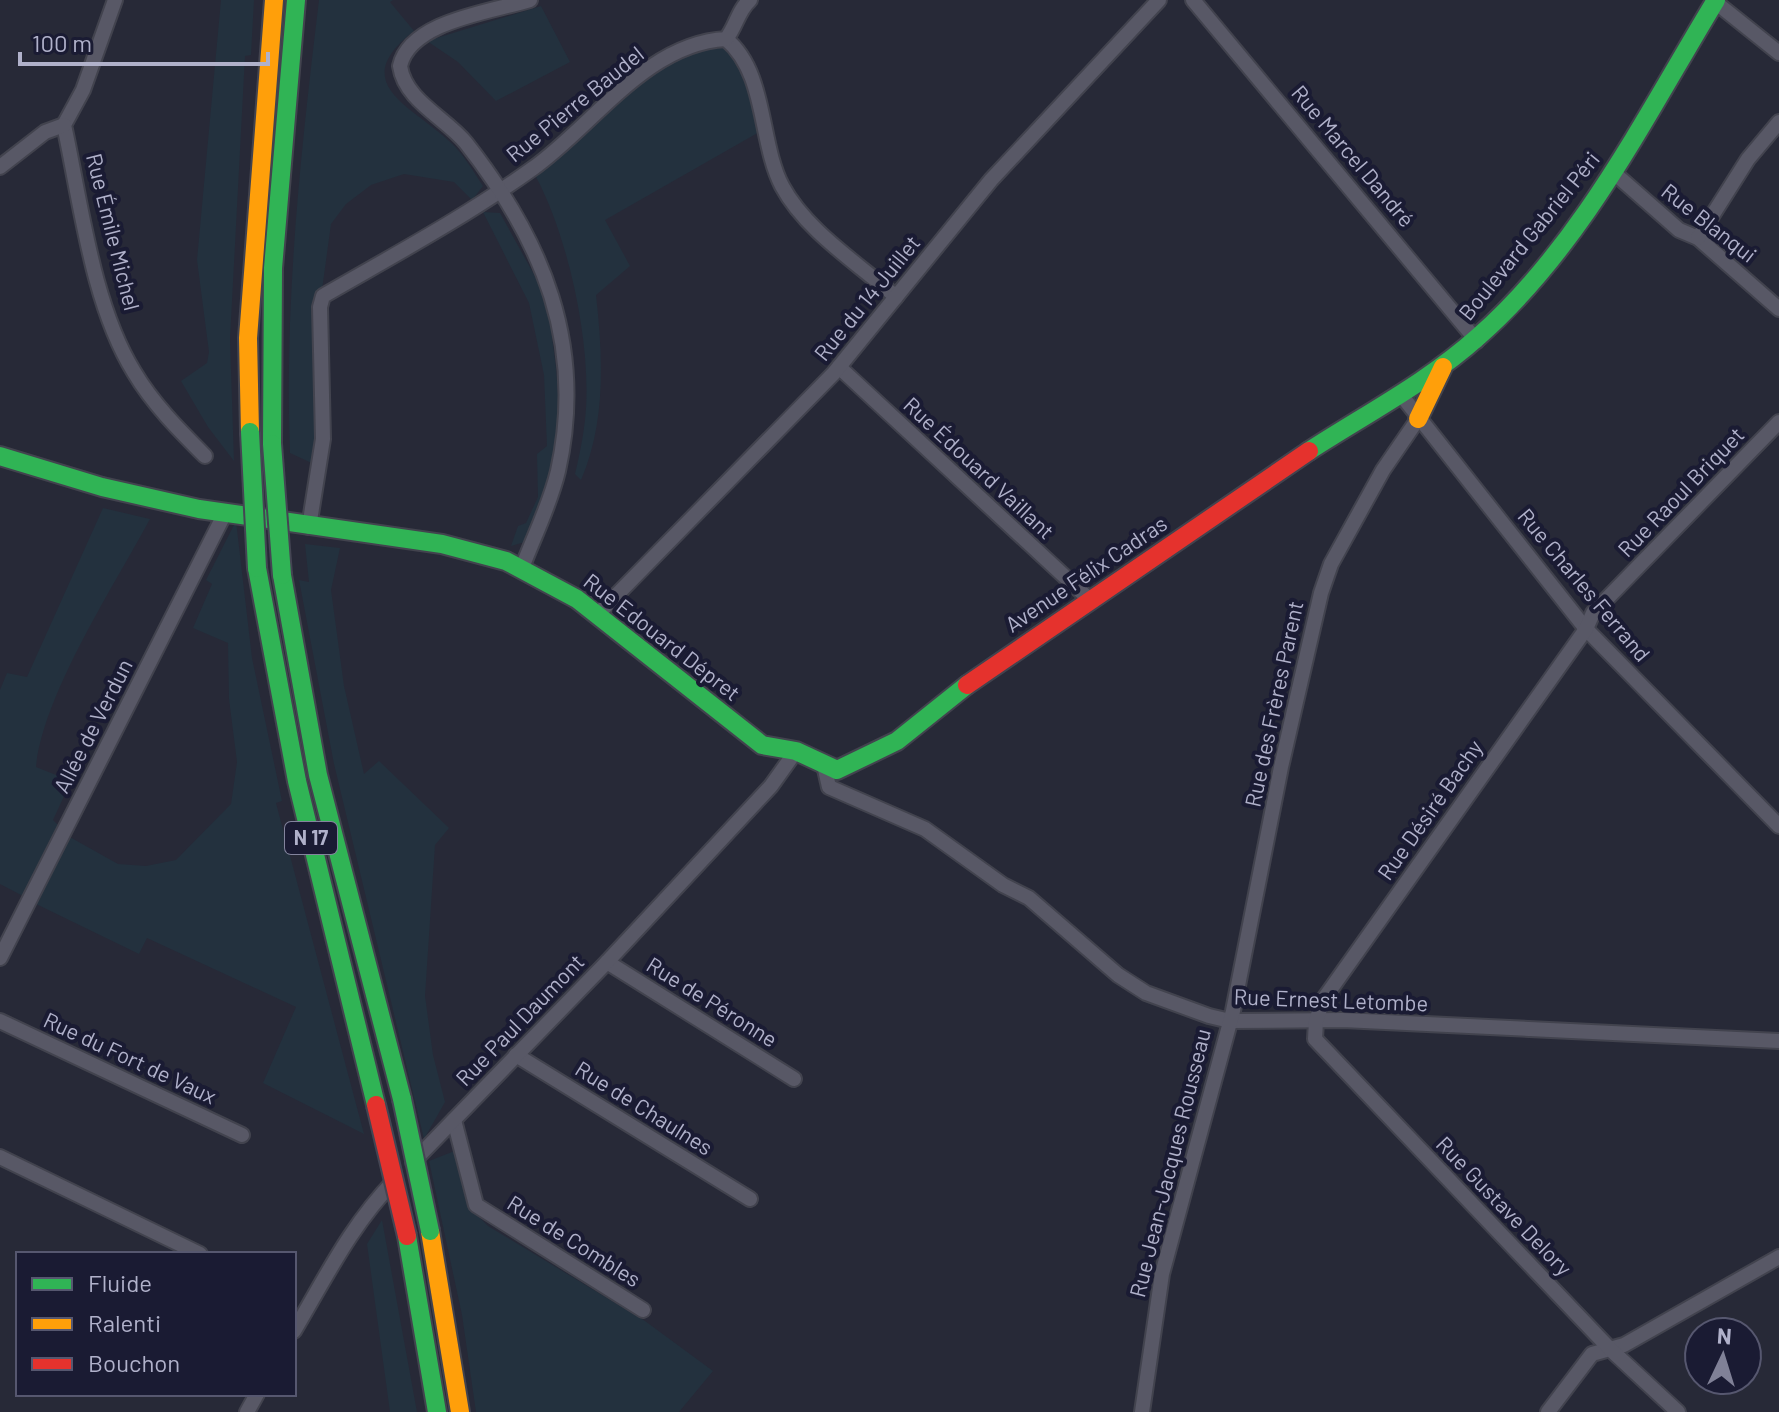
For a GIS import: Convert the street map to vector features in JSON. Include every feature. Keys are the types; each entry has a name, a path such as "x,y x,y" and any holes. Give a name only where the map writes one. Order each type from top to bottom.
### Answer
{"main road":[{"name":"N 17","path":"274,0 248,338 257,568 297,781 407,1236 437,1412"},
{"name":"N 17","path":"296,0 273,268 272,444 282,575 318,775 402,1099 430,1231 460,1412"},
{"name":"Boulevard Gabriel Péri","path":"1402,396 1477,341 1505,311 1613,172 1714,0"},
{"path":"1418,419 1443,367"},
{"name":"Avenue Félix Cadras","path":"824,765 837,770 880,753 984,672 1316,446 1402,396"},
{"name":"Rue Edouard Dépret","path":"0,456 102,487 225,513 468,549 522,568 598,614 698,698 762,745 796,751"},
{"path":"796,751 824,765"}],"street":[{"path":"0,167 45,132 64,125 83,90 115,0"},
{"path":"522,568 558,471 565,418 563,332 528,235 465,141 410,91 402,77 402,58 423,31 530,0"},
{"name":"Rue du 14 Juillet","path":"598,614 839,367 1040,124 1159,0"},
{"name":"Rue Marcel Dandré","path":"1193,0 1477,341"},
{"path":"1714,0 1779,53"},
{"path":"744,2 736,26 726,39 742,58 760,106 772,159 792,203 896,297"},
{"name":"Rue Pierre Baudel","path":"309,527 323,439 320,307 323,296 542,162 634,81 670,56 704,40 726,39"},
{"path":"1698,238 1748,159 1779,122"},
{"name":"Rue Émile Michel","path":"64,125 103,299 133,371 166,417 205,456"},
{"name":"Rue Blanqui","path":"1613,172 1679,230 1698,238 1779,309"},
{"name":"Rue Édouard Vaillant","path":"839,367 1090,600"},
{"name":"Rue Charles Ferrand","path":"1402,396 1586,629 1779,826"},
{"name":"Rue des Frères Parent","path":"1230,1021 1321,593 1331,564 1383,470 1418,419"},
{"name":"Rue Raoul Briquet","path":"1586,629 1593,613 1779,422"},
{"name":"Allée de Verdun","path":"0,958 225,513"},
{"name":"Rue Désiré Bachy","path":"1316,1021 1332,987 1586,629"},
{"name":"Rue Paul Daumont","path":"296,1328 366,1210 607,962 771,786 796,751"},
{"name":"Rue Ernest Letombe","path":"824,765 829,787 925,829 1003,885 1029,898 1070,930 1083,947 1146,993 1230,1021 1316,1021 1779,1041"},
{"name":"Rue de Péronne","path":"607,962 794,1079"},
{"name":"Rue du Fort de Vaux","path":"0,1021 242,1135"},
{"name":"Rue Jean-Jacques Rousseau","path":"1142,1412 1162,1274 1230,1021"},
{"name":"Rue Gustave Delory","path":"1316,1021 1315,1039 1610,1349 1678,1412"},
{"name":"Rue de Chaulnes","path":"516,1055 750,1199"},
{"name":"Rue de Combles","path":"454,1120 476,1205 643,1310"},
{"path":"0,1157 196,1252"},
{"path":"1548,1412 1592,1354 1624,1345 1779,1257"},
{"path":"296,1300 309,1306"}],"shaded area":[{"path":"221,0 254,0 251,55 245,56 230,339 234,461 208,427 181,381 207,363 209,352 197,260"},
{"path":"319,0 393,0 390,2 414,31 395,49 386,65 385,79 403,104 454,146 483,186 472,200 454,182 404,174 371,185 346,204 331,224 322,290 314,303 316,465 290,453 289,340 296,226"},
{"path":"541,6 570,62 496,101 458,62 427,41"},
{"path":"722,44 739,63 761,131 605,220 630,266 596,295 601,365 599,412 581,480 575,474 587,392 582,328 559,231 536,177 649,78 699,50"},
{"path":"483,212 500,213 547,298 556,368 560,420 552,470 528,541 511,546 518,526 526,523 538,497 537,454 547,446 544,375 529,303"},
{"path":"103,508 150,519 82,641 41,738 36,767 71,781 53,820 58,825 23,896 0,884 0,690 7,673 27,677"},
{"path":"236,521 252,658 282,801 276,803 364,1134 263,1083 296,1007 147,938 139,954 34,903 68,836 118,864 146,866 176,860 231,804 237,762 229,699 228,643 193,628 212,584 206,580"},
{"path":"305,544 340,548 331,590 344,686 364,774 379,761 449,828 435,845 425,996 433,1055 445,1102 424,1139 334,764 299,580 309,582"},
{"path":"457,1150 468,1206 488,1226 645,1321 713,1371 679,1412 476,1412 462,1315 429,1161"},
{"path":"382,1220 417,1412 390,1412 367,1244"}],"traffic: fast":[{"path":"272,444 273,268 296,0"},
{"path":"1309,451 1439,368 1479,336 1516,300 1550,261 1610,177 1716,0"},
{"path":"250,432 257,568"},
{"path":"272,444 282,575"},
{"path":"0,456 102,487 199,509 442,544 506,561 577,599 762,745 796,751 837,770 897,741 967,685"},
{"path":"257,568 297,781 376,1105"},
{"path":"282,575 318,775 402,1099"},
{"path":"402,1099 430,1231"},
{"path":"407,1236 437,1412"}],"traffic: slow":[{"path":"250,432 248,338 274,0"},
{"path":"1418,419 1443,367"},
{"path":"430,1231 460,1412"}],"traffic: jam":[{"path":"967,685 1309,451"},
{"path":"376,1105 407,1236"}]}
